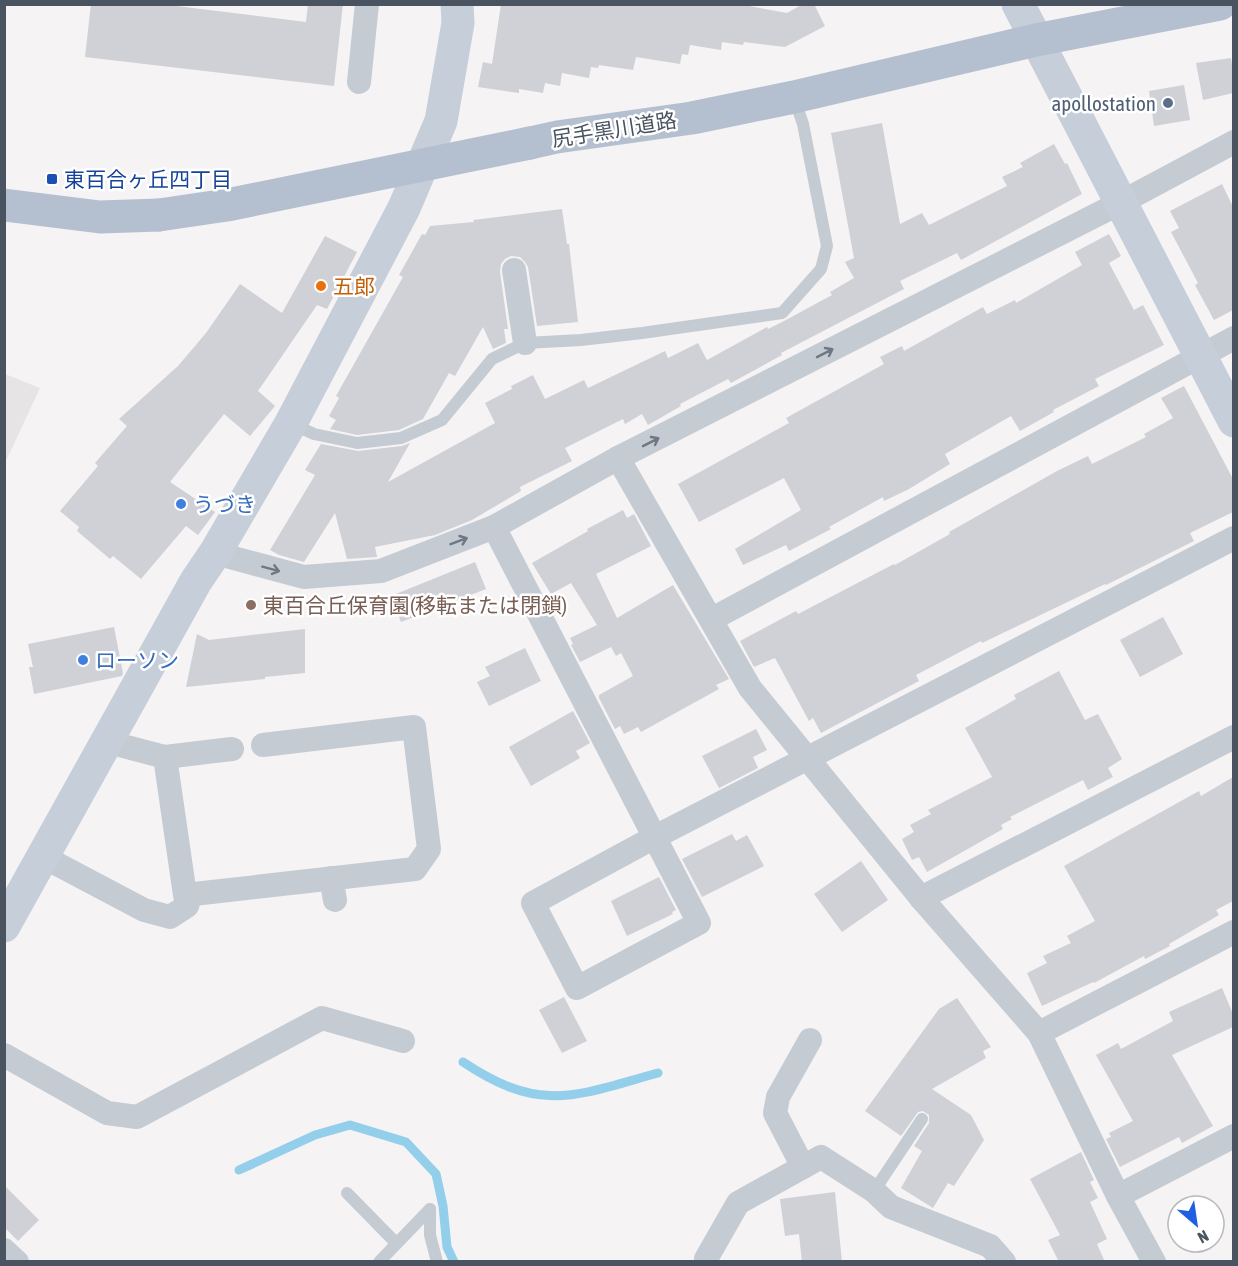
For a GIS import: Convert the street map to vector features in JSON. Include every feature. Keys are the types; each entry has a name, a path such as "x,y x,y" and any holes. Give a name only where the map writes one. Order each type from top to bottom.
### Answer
{"main road":[{"name":"尻手黒川道路","path":"4,205 100,217 159,215 227,205 557,137 692,118 794,97 1036,40 1220,4"}],"street":[{"path":"359,82 367,4"},
{"path":"4,926 196,581 215,553 291,423 404,208 441,121 458,23 457,4"},
{"path":"1018,4 1233,421"},
{"path":"215,553 304,577 381,571 494,527 618,458 1120,203 1233,142"},
{"path":"514,270 525,343"},
{"path":"712,619 1233,338"},
{"path":"618,458 750,688 921,898 1039,1033 1118,1196 1154,1262"},
{"path":"494,527 653,838 699,924 577,988 533,903 653,838 1233,538"},
{"path":"165,756 185,895 333,889 415,869 429,849 414,728 263,745"},
{"path":"921,898 1233,737"},
{"path":"108,742 165,756 232,749"},
{"path":"42,858 144,910 170,917 187,906 191,894"},
{"path":"1039,1033 1233,932"},
{"path":"4,1055 107,1113 137,1118 322,1018 403,1041"},
{"path":"803,1167 775,1113 778,1097 810,1040"},
{"path":"1118,1196 1233,1136"},
{"path":"705,1260 738,1203 821,1157 874,1191 891,1207 990,1246 1004,1262"},
{"path":"4,1250 17,1262"}],"lane":[{"path":"291,423 314,434 357,443 401,438 442,420 492,359 525,343 642,333 782,313 821,269 827,246 803,124 794,97"},
{"path":"874,1191 922,1119"},
{"path":"347,1193 396,1243"},
{"path":"379,1262 430,1209 430,1235 437,1262"}],"shaded area":[{"path":"5,374 40,388 5,463"}],"building":[{"path":"91,4 160,4 306,22 308,4 343,4 334,86 85,57"},
{"path":"501,4 738,4 787,13 803,4 814,4 825,26 785,47 722,42 721,50 690,45 688,55 682,54 680,64 636,57 633,70 599,65 598,68 591,67 589,78 562,73 560,86 545,83 543,93 519,89 519,93 478,87 483,62 492,64"},
{"path":"1231,58 1233,93 1203,100 1196,63"},
{"path":"1184,85 1190,120 1154,126 1149,91"},
{"path":"882,123 900,224 922,213 929,225 1007,186 1002,177 1023,167 1020,163 1054,144 1065,164 1067,163 1082,194 961,260 957,253 900,281 904,289 781,353 782,355 731,383 728,379 680,404 681,406 648,425 642,414 625,424 623,419 565,448 572,461 520,487 521,491 472,520 435,535 375,547 377,557 347,559 335,513 304,562 270,550 315,475 305,470 321,444 358,451 410,443 388,482 495,423 485,403 533,375 545,399 584,380 588,388 665,351 668,358 698,343 707,360 832,295 830,292 854,278 845,262 854,258 831,133"},
{"path":"1222,184 1233,207 1233,310 1214,320 1195,285 1198,283 1171,232 1179,228 1170,211"},
{"path":"562,209 567,244 569,244 578,322 537,326 528,267 520,257 511,256 501,264 500,272 508,329 504,329 506,343 493,349 483,327 455,376 449,373 423,419 399,430 357,435 330,429 336,420 329,416 339,398 336,396 403,277 399,275 422,234 425,235 430,226"},
{"path":"1109,234 1121,256 1109,263 1134,310 1143,305 1164,345 1095,379 1099,386 1053,410 1054,412 1020,431 1011,416 945,454 950,464 909,489 884,501 883,497 829,527 831,529 789,551 786,545 743,565 735,549 801,510 784,478 699,522 678,484 789,423 786,418 884,364 880,357 902,346 904,351 983,307 987,314 1015,300 1016,303 1082,265 1075,252"},
{"path":"325,236 357,252 327,309 317,305 258,391 275,406 250,436 224,414 170,482 215,512 198,535 186,526 141,579 113,556 110,559 77,531 79,527 60,511 98,466 95,463 127,426 119,419 178,366 206,333 240,284 282,313"},
{"path":"1184,386 1233,479 1233,512 1190,533 1194,541 1106,585 982,643 981,641 916,675 919,681 821,733 813,718 809,721 775,658 754,667 740,641 796,611 798,614 895,565 1057,471 1088,456 1092,464 1146,437 1144,434 1173,418 1161,398"},
{"path":"623,510 627,518 634,514 651,546 596,574 617,618 673,585 729,679 716,685 719,689 641,732 638,727 624,734 620,726 615,729 599,698 599,695 633,676 621,653 616,656 611,647 580,662 570,638 597,625 571,583 551,594 532,563"},
{"path":"475,562 486,589 401,622 391,596"},
{"path":"1163,617 1183,654 1140,677 1120,640"},
{"path":"114,627 122,676 34,694 29,667 33,667 28,644"},
{"path":"305,629 305,673 186,687 197,634 209,640"},
{"path":"525,648 541,681 489,706 477,682 490,676 485,667"},
{"path":"1059,671 1085,720 1098,714 1122,759 1108,768 1113,777 1088,790 1083,780 1010,817 1012,819 1001,825 1003,829 927,872 919,857 912,860 902,839 914,832 910,825 931,814 928,810 992,777 965,728 1016,699 1014,695"},
{"path":"573,711 590,743 576,751 580,758 531,786 509,747"},
{"path":"756,729 767,750 753,757 758,768 719,788 702,756"},
{"path":"1233,777 1233,901 1216,910 1219,915 1169,944 1170,946 1145,959 1144,956 1094,983 1042,1006 1027,973 1047,963 1043,956 1071,943 1067,936 1095,921 1064,866 1199,791 1201,796"},
{"path":"732,834 736,841 747,835 764,866 702,897 682,859"},
{"path":"861,861 888,900 842,932 814,894"},
{"path":"659,877 676,910 672,912 673,914 627,936 611,901"},
{"path":"1222,988 1233,1014 1233,1027 1172,1055 1213,1126 1182,1143 1179,1137 1120,1167 1106,1139 1111,1137 1109,1133 1133,1121 1096,1055 1118,1043 1121,1049 1173,1021 1169,1012"},
{"path":"564,997 587,1041 562,1053 539,1010"},
{"path":"957,998 991,1047 983,1051 986,1058 932,1089 971,1115 984,1140 954,1186 948,1183 933,1208 901,1188 922,1151 914,1146 929,1123 929,1115 923,1111 918,1112 901,1136 865,1111 939,1009"},
{"path":"1081,1152 1094,1180 1090,1182 1098,1198 1090,1202 1107,1239 1097,1244 1105,1262 1059,1262 1048,1240 1060,1235 1030,1179"},
{"path":"4,1185 39,1220 18,1241 4,1227"},
{"path":"835,1192 842,1262 802,1262 799,1234 785,1236 780,1199"}],"waterway":[{"path":"463,1062 515,1089 559,1096 603,1088 658,1073"},
{"path":"239,1170 315,1135 350,1125 406,1142 436,1174 443,1206 447,1247 454,1262"}],"place":[{"name":"apollostation","path":"1168,103"},
{"name":"東百合ヶ丘四丁目","path":"52,179"},
{"name":"五郎","path":"321,286"},
{"name":"うづき","path":"181,504"},
{"name":"東百合丘保育園(移転または閉鎖)","path":"251,605"},
{"name":"ローソン","path":"83,660"}]}
